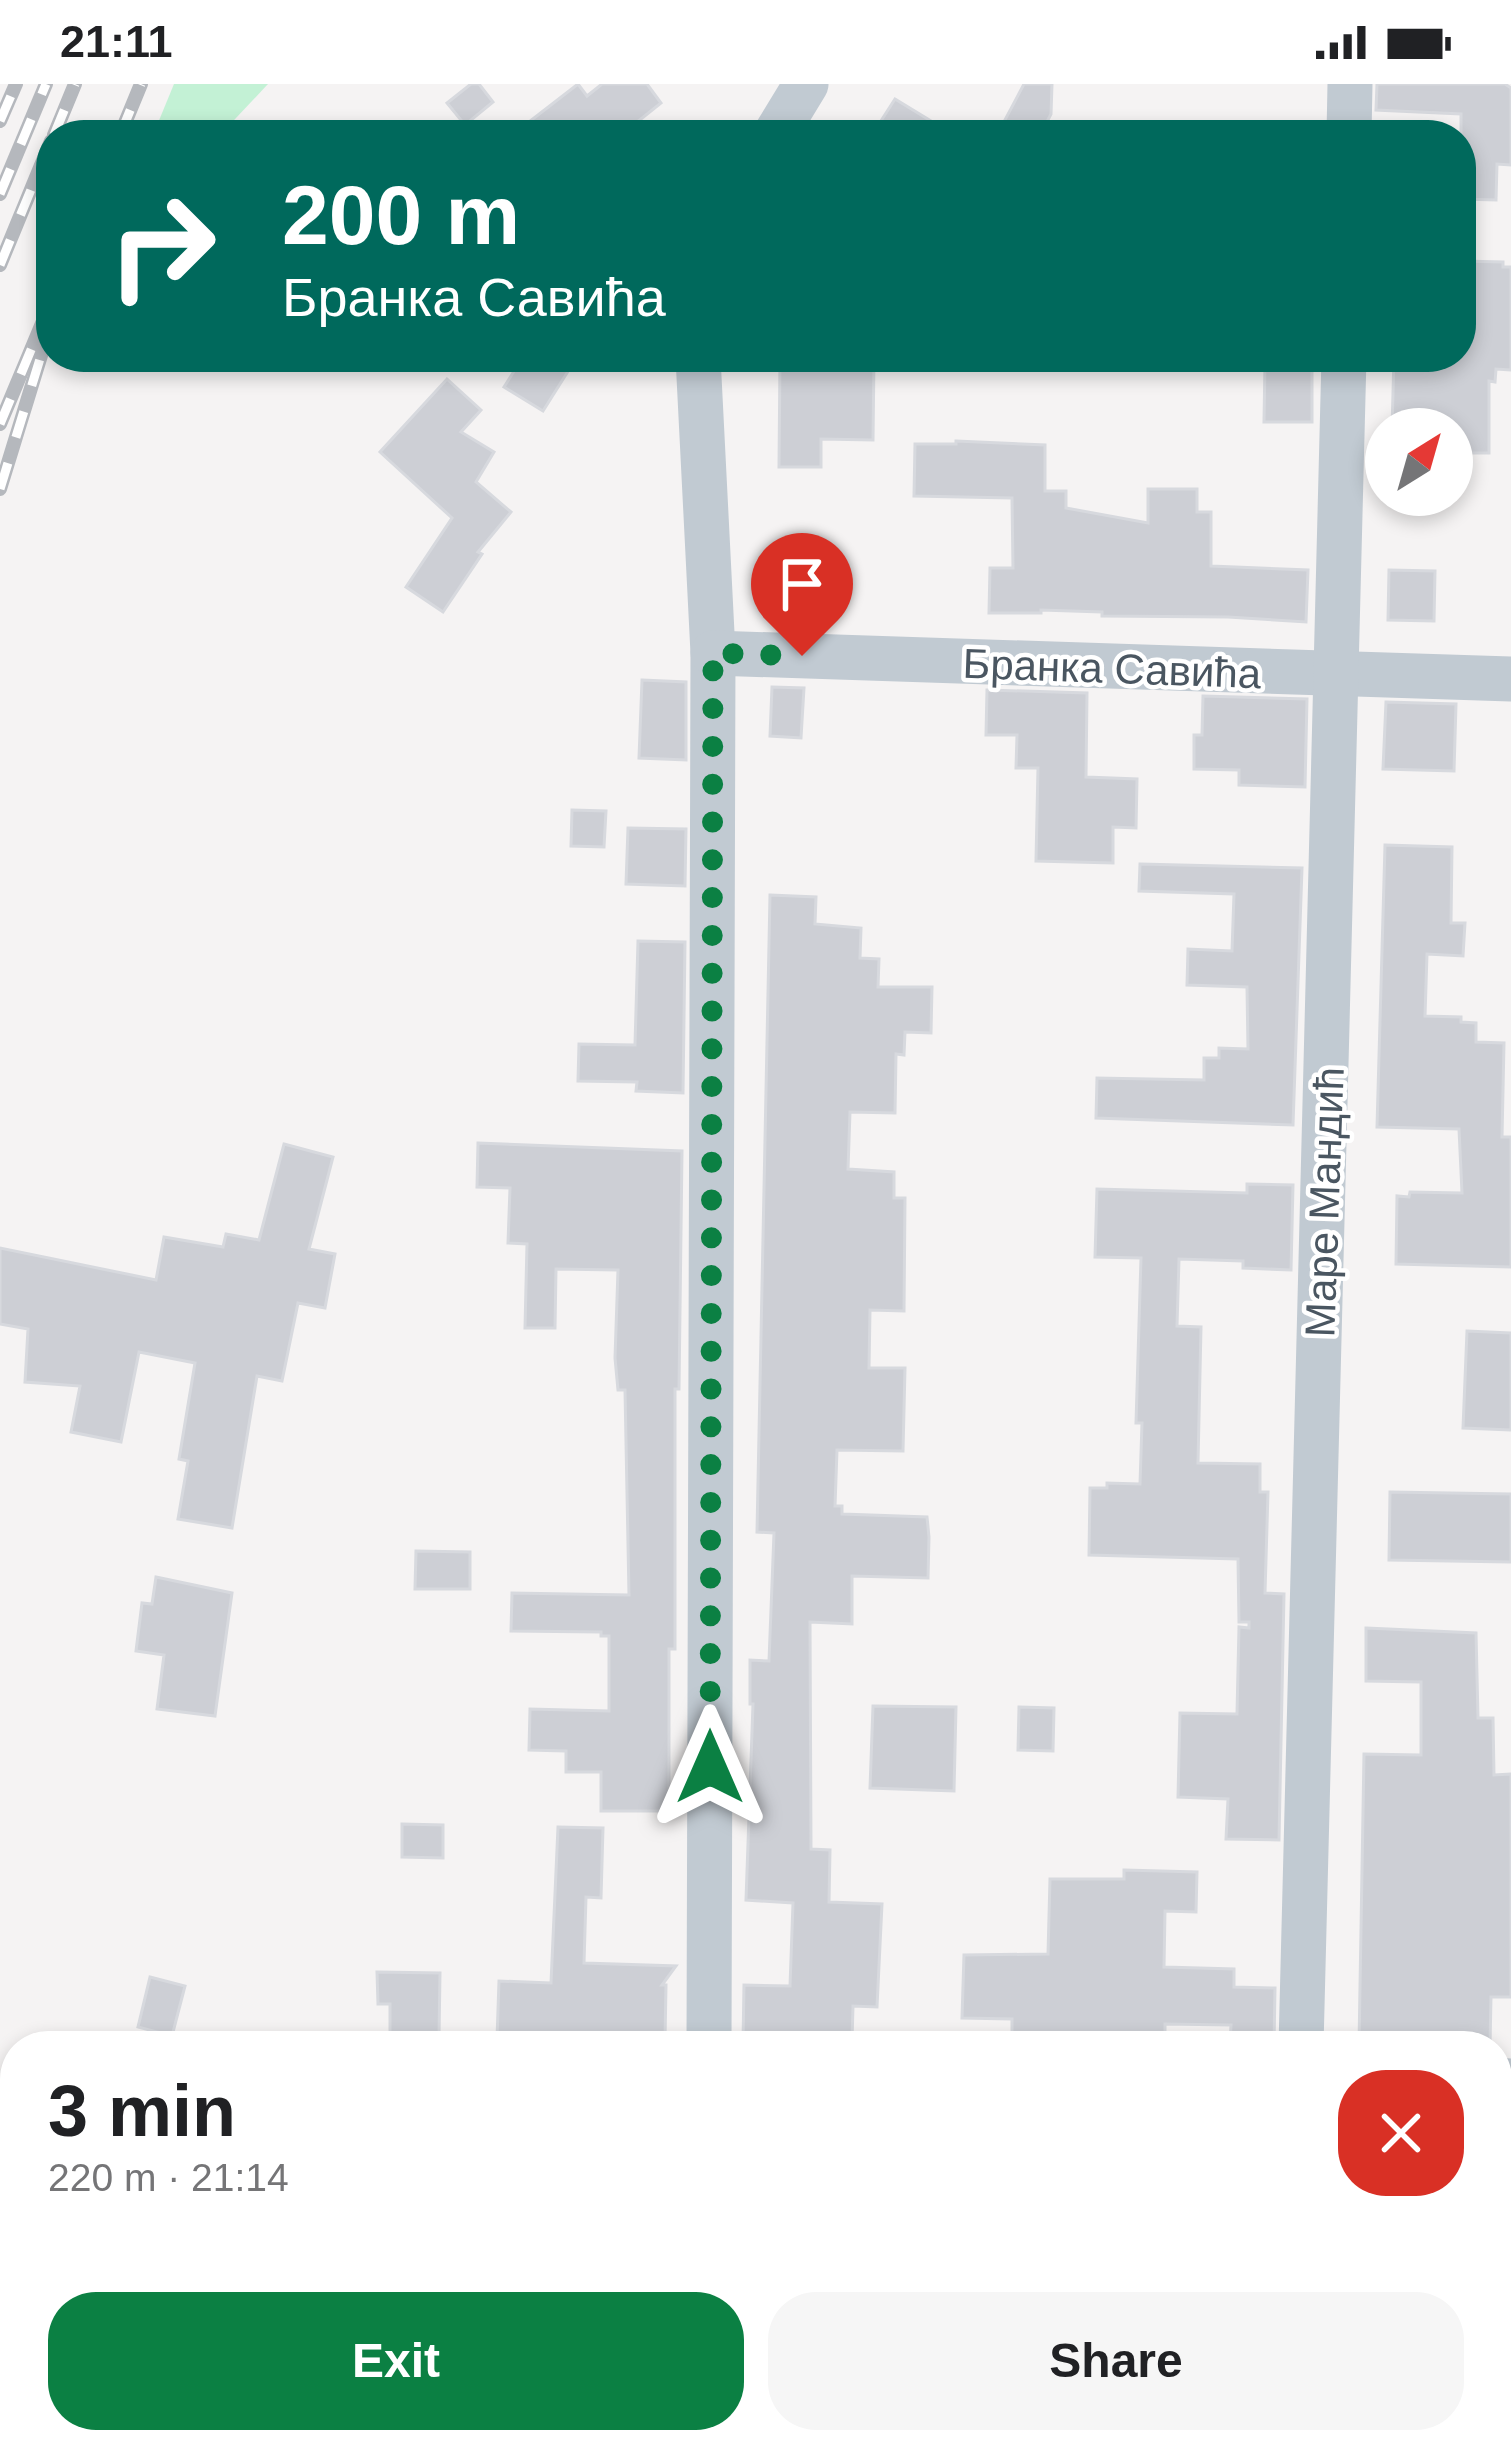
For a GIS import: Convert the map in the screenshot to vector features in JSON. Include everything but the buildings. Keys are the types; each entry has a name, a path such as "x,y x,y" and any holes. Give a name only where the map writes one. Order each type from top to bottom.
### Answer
{"street":[{"path":"784,120 806,84"},
{"path":"1349,120 1350,84"},
{"path":"699,372 713,653 709,2031"},
{"name":"Маре Мандић","path":"1301,2031 1344,372"},
{"name":"Бранка Савића","path":"713,653 1511,679"}],"green space":[{"path":"174,84 268,84 234,120 159,120"}],"railway":[{"path":"0,121 16,84"},
{"path":"0,194 46,84"},
{"path":"60,120 75,84"},
{"path":"126,120 141,84"},
{"path":"0,265 36,177"},
{"path":"0,424 36,338"},
{"path":"0,489 36,372"}],"route":[{"path":"710,1767 713,653 802,656"}]}
